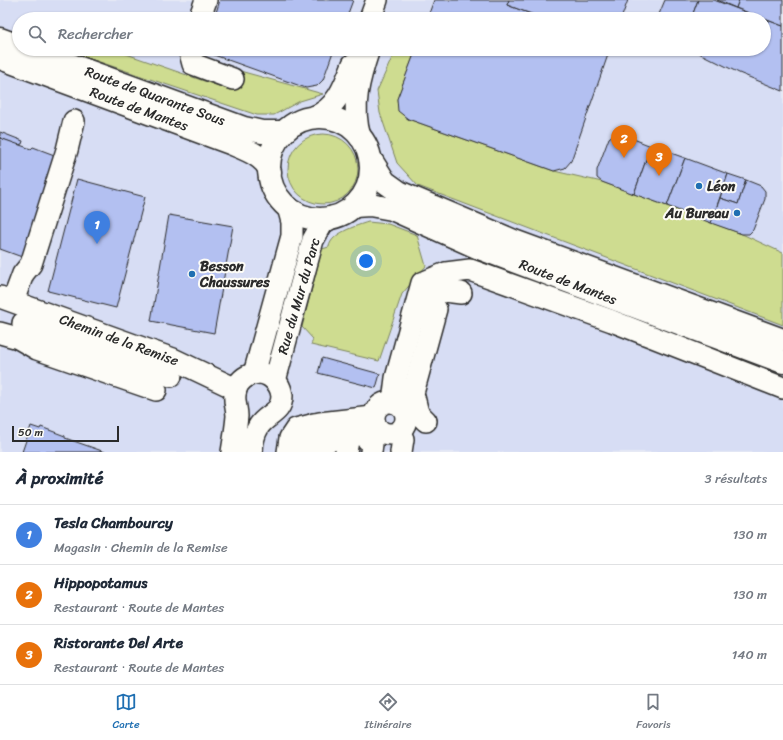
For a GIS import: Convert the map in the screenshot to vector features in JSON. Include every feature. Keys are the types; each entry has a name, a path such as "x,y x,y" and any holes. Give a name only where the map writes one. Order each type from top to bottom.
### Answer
{"main road":[{"path":"0,38 6,57"},
{"name":"Route de Quarante Sous","path":"47,56 244,128 262,132 284,132"},
{"name":"Route de Mantes","path":"6,57 230,143 255,155 266,165 270,172"},
{"path":"313,117 326,117 339,120 351,127 360,137 370,158 369,181 361,197 354,206 332,217 309,217 288,207 277,194 270,172 272,150 284,132 300,121 313,117"},
{"name":"Route de Mantes","path":"370,158 385,182 399,192 514,241 783,340"},
{"name":"Route de Mantes","path":"354,206 370,205 392,210 479,248 783,362"}],"street":[{"path":"202,12 206,0"},
{"path":"373,12 377,0"},
{"path":"382,12 386,0"},
{"path":"191,56 193,64 232,79"},
{"path":"313,117 329,108 344,88 356,56"},
{"path":"360,137 357,122 356,92 367,56"},
{"path":"74,121 67,150 31,264 23,274 14,316 37,349 153,396 171,376 178,372 197,370"},
{"name":"Rue du Mur du Parc","path":"254,374 292,236 292,222 288,207"},
{"name":"Rue du Mur du Parc","path":"275,381 313,240 322,224 332,217"},
{"path":"290,448 296,429 314,424 352,441 380,431 394,443 406,424 406,418 398,404 396,378 422,283 446,273 470,270 612,321 783,388"},
{"path":"398,404 427,297 445,292 461,293"},
{"path":"426,421 418,414 413,393 436,309"},
{"path":"14,316 171,376"},
{"name":"Chemin de la Remise","path":"14,316 173,358 236,388"},
{"path":"232,452 237,411 235,399 236,388 242,380 254,374 265,374 275,381 281,393 280,405 275,413 259,426 254,436 252,452"},
{"path":"352,441 375,411 383,404 398,404"}],"shaded area":[{"path":"0,0 783,0 783,452 0,452"}],"green space":[{"path":"82,56 132,56 230,90 240,71 323,94 300,101 274,115 257,115"},
{"path":"393,56 413,56 397,99 399,111 408,119 554,171 602,182 742,234 783,253 783,325 418,186 397,163 380,113 377,91"},
{"path":"323,134 336,137 348,144 355,156 358,169 355,182 348,194 336,201 323,204 310,201 298,194 291,182 288,169 291,156 298,144 310,137"},
{"path":"368,222 388,224 417,235 426,266 402,294 379,361 311,345 313,339 302,327 322,249 329,247 334,238 339,234"}],"building":[{"path":"220,0 353,0 349,12 216,12"},
{"path":"434,0 509,0 507,5 526,12 430,12"},
{"path":"509,0 628,0 624,12 526,12 507,5"},
{"path":"665,0 698,0 694,12 660,12"},
{"path":"698,0 714,0 746,12 694,12"},
{"path":"717,0 739,0 736,8"},
{"path":"739,0 783,0 783,26 771,21 771,12 746,12 736,8"},
{"path":"771,21 783,26 783,91 739,73 705,56 771,56"},
{"path":"217,56 332,56 323,80 317,86 306,88"},
{"path":"413,56 608,56 571,161 565,168 554,171 408,119 398,111 397,99"},
{"path":"0,132 23,141 22,144 18,145 0,138"},
{"path":"614,134 621,134 651,146 634,194 602,182 597,178 597,170 609,138"},
{"path":"0,138 31,149 33,147 57,156 58,159 22,257 0,249"},
{"path":"651,146 685,158 667,206 634,194"},
{"name":"Léon","path":"685,158 728,174 711,223 667,206"},
{"path":"728,174 746,180 738,204 720,198"},
{"path":"77,179 145,197 116,308 48,291"},
{"name":"Au Bureau","path":"746,180 761,186 765,191 765,199 753,230 749,234 742,234 711,223 720,198 738,204"},
{"name":"Besson Chaussures","path":"169,215 233,226 214,333 151,321"},
{"path":"322,358 380,374 376,388 318,373"},
{"path":"31,426 40,429 41,427 65,436 65,438 105,452 22,452"}],"place":[{"name":"Hippopotamus","path":"624,158"},
{"name":"Ristorante Del Arte","path":"659,176"},
{"name":"Léon","path":"699,186"},
{"name":"Au Bureau","path":"737,213"},
{"name":"Tesla Chambourcy","path":"97,244"},
{"name":"Besson Chaussures","path":"192,274"}]}
